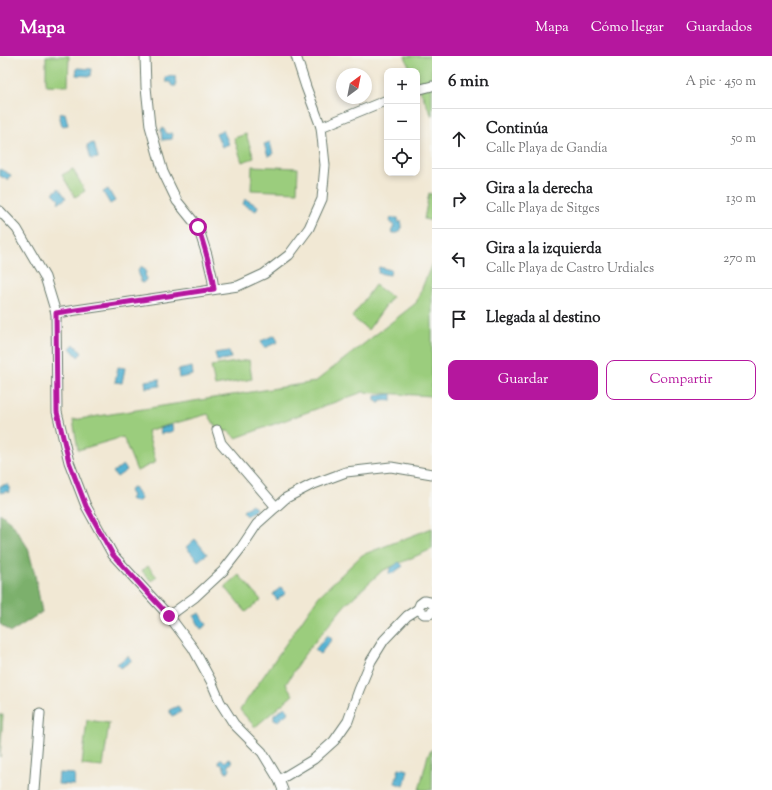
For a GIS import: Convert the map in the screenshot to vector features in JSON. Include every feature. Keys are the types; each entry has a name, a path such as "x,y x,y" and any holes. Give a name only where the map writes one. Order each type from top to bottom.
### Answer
{"street":[{"path":"145,56 146,87 150,126 163,172 177,201 198,227 207,255 214,289"},
{"path":"56,313 238,286 264,274 289,255 309,228 322,199 326,165 321,127 296,56"},
{"path":"420,89 432,86"},
{"path":"321,127 384,101"},
{"path":"0,211 17,229 45,277 56,313 57,412 69,462 86,506 113,555 169,616 193,648 211,681 220,702 234,724 262,752 279,780 283,790"},
{"path":"217,430 221,444 276,507"},
{"path":"169,616 195,597 223,571 257,524 286,498 311,485 346,472 391,467 432,474"},
{"path":"279,780 314,759 334,740 348,721 371,661 384,640 407,616 418,609 424,600 432,604"},
{"path":"418,609 424,614 430,614 432,611"},
{"path":"34,790 40,713"}],"green space":[{"path":"46,56 69,56 68,86 46,85"},
{"path":"405,56 432,56 432,116 420,90 420,68 410,68"},
{"path":"246,134 254,158 242,162 234,138"},
{"path":"252,166 298,168 297,192 251,190"},
{"path":"73,169 85,191 75,197 62,175"},
{"path":"429,193 432,194 432,221 424,219"},
{"path":"432,263 432,396 363,392 236,438 228,431 219,432 208,414 147,431 156,462 137,471 123,437 78,450 73,420 315,382 416,303"},
{"path":"375,285 392,297 368,330 352,317"},
{"path":"249,360 252,379 215,386 211,366"},
{"path":"0,513 12,523 28,548 42,612 11,632 0,624"},
{"path":"432,528 432,549 382,571 345,605 304,655 286,684 293,695 255,727 240,710 319,596 362,555"},
{"path":"148,566 157,577 151,581 142,571"},
{"path":"239,575 261,600 246,612 225,587"},
{"path":"0,715 3,715 0,757"},
{"path":"87,720 109,723 103,767 82,765"},
{"path":"432,749 432,790 419,790 428,755"}],"water":[{"path":"77,68 92,69 91,76 76,75"},
{"path":"175,76 176,86 172,86 170,82 166,82 165,77"},
{"path":"65,113 68,125 62,126 59,114"},
{"path":"163,128 167,134 173,134 172,139 162,140 161,129"},
{"path":"223,130 229,144 222,147 216,133"},
{"path":"270,142 273,154 268,156 264,144"},
{"path":"94,143 98,158 91,159 87,145"},
{"path":"0,169 11,175 8,180 0,176"},
{"path":"59,188 66,198 61,202 58,202 59,199 53,193"},
{"path":"108,189 115,201 110,204 103,192"},
{"path":"245,199 258,206 256,211 243,204"},
{"path":"391,218 398,218 399,223 401,221 402,226 398,233 391,232 394,226 390,221"},
{"path":"140,267 145,269 146,273 146,279 143,283 141,282 138,270"},
{"path":"379,267 391,270 390,275 378,273"},
{"path":"275,335 278,342 264,348 261,341"},
{"path":"74,344 82,353 78,357 70,348"},
{"path":"229,351 231,358 217,361 215,353"},
{"path":"118,367 125,368 122,383 115,382"},
{"path":"192,367 193,375 179,378 178,370"},
{"path":"159,379 160,386 146,388 145,381"},
{"path":"392,394 392,400 380,400 380,403 375,401 375,396"},
{"path":"172,425 173,431 161,434 160,428"},
{"path":"123,465 127,470 117,477 113,472"},
{"path":"8,484 10,492 0,493 0,486"},
{"path":"134,487 141,499 136,502 130,499 132,496 129,491"},
{"path":"252,504 256,508 247,516 243,511"},
{"path":"195,539 207,554 198,561 186,547"},
{"path":"399,562 403,566 390,574 390,569"},
{"path":"281,587 286,593 277,600 273,594"},
{"path":"200,613 207,625 201,629 194,616"},
{"path":"327,635 332,639 320,654 315,650"},
{"path":"128,656 132,660 121,668 117,664"},
{"path":"178,706 181,712 172,716 169,710"},
{"path":"285,707 289,712 278,721 274,720 274,715"},
{"path":"220,759 225,762 228,759 231,760 232,763 228,765 230,769 228,772 224,770 225,767 224,766 223,768 223,765 219,764 218,761"},
{"path":"399,768 408,770 404,786 395,783"},
{"path":"59,773 75,774 74,785 58,784"}],"route":[{"path":"169,616 113,555 86,506 69,462 57,412 56,313 214,289 207,255 198,227"}]}
